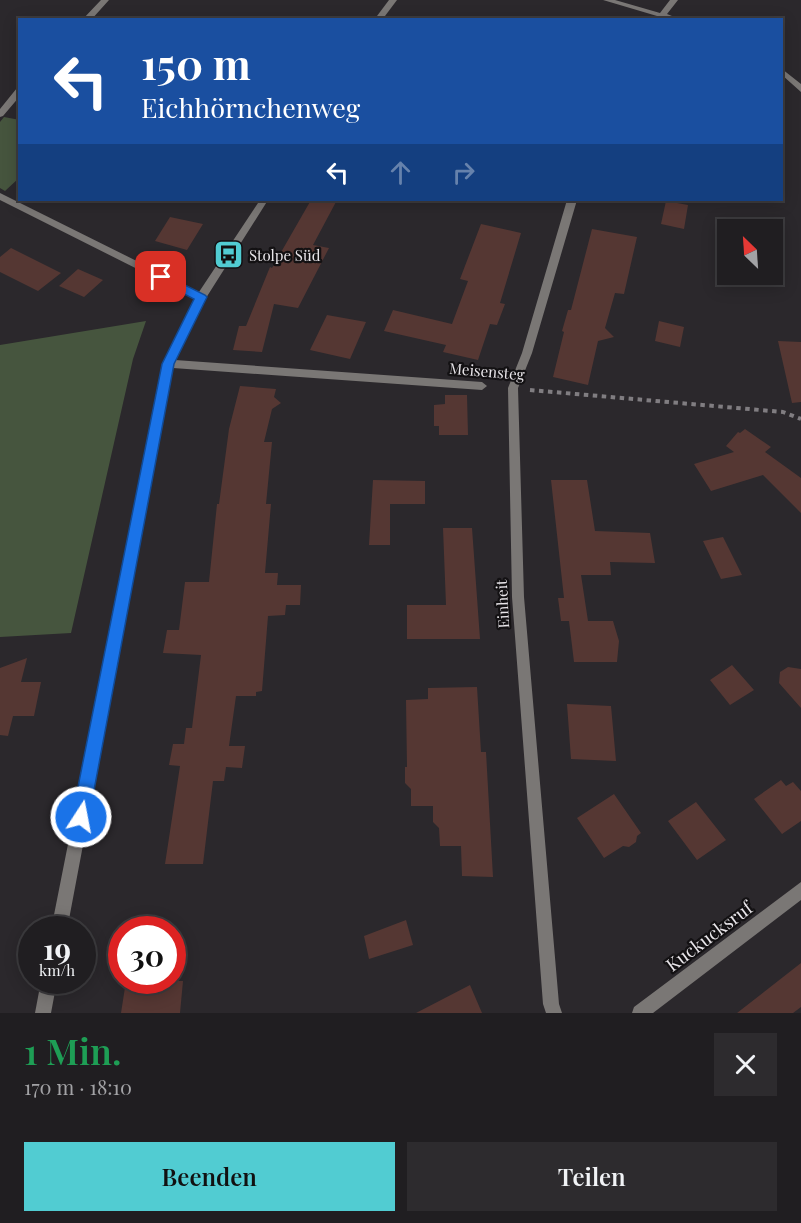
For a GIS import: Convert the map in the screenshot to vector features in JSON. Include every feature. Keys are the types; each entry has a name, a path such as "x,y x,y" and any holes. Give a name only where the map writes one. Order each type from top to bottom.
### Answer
{"street":[{"path":"380,18 393,0"},
{"path":"607,0 659,17 674,0"},
{"path":"88,18 101,1"},
{"path":"783,72 801,89"},
{"path":"0,114 18,92"},
{"path":"0,196 201,297"},
{"path":"62,916 168,364 201,297 263,201"},
{"name":"Einheit","path":"554,1013 550,993 518,597 513,388 526,353 572,201"},
{"name":"Meisensteg","path":"168,364 482,386"},
{"name":"Kuckucksruf","path":"640,1013 801,890"},
{"path":"43,1013 47,994"}],"path":[{"name":"Meisensteg","path":"513,388 783,412 801,420"}],"green space":[{"path":"4,117 18,120 18,179 5,191 0,188 0,122"},
{"path":"146,321 133,359 71,633 0,637 0,345"}],"building":[{"path":"310,201 336,201 313,245 329,248 298,308 274,304 262,352 233,350 239,326 246,326 270,267 272,268"},
{"path":"666,201 688,205 684,229 661,224"},
{"path":"170,217 203,224 187,250 155,241"},
{"path":"481,224 521,233 500,303 505,304 497,325 490,324 478,360 443,352 446,345 384,331 393,310 452,324 468,281 460,279"},
{"path":"592,229 637,237 624,294 615,293 605,328 614,337 598,341 588,385 553,377 564,332 562,331 568,310 571,310"},
{"path":"11,248 61,273 38,291 0,272 0,257"},
{"path":"78,269 103,280 84,297 59,286"},
{"path":"327,315 366,322 350,359 310,350"},
{"path":"659,321 684,327 680,347 655,341"},
{"path":"778,341 801,342 801,402 792,403"},
{"path":"240,386 276,389 274,397 281,403 272,409 264,442 272,442 266,504 271,504 265,573 278,573 277,585 301,585 300,605 286,605 285,615 268,616 262,691 256,692 256,696 236,696 229,746 245,746 242,768 226,767 224,781 213,781 203,864 165,864 180,766 169,765 173,744 184,744 186,728 192,728 201,655 163,653 167,630 179,630 185,582 209,582 217,504 219,504 229,429"},
{"path":"445,395 467,395 468,435 439,435 439,426 434,426 434,405 445,404"},
{"path":"745,429 771,447 765,452 801,478 801,513 763,475 711,491 694,464 734,452 726,446 738,432"},
{"path":"373,480 425,481 425,504 390,504 390,545 369,545"},
{"path":"551,480 587,480 595,531 650,533 655,563 610,562 611,575 581,575 588,621 613,621 619,641 617,662 574,662 569,621 561,621 558,598 564,598"},
{"path":"443,528 472,528 480,639 407,639 407,605 446,605"},
{"path":"723,537 742,575 721,579 703,541"},
{"path":"27,658 21,682 41,682 34,716 13,716 8,736 0,735 0,668"},
{"path":"732,665 754,690 730,705 710,680"},
{"path":"788,667 801,669 801,708 779,683 780,672"},
{"path":"477,687 481,752 486,752 493,877 462,876 461,846 440,846 439,828 433,822 433,806 411,806 411,789 405,783 405,767 407,767 406,700 428,699 428,688"},
{"path":"567,704 611,706 616,761 571,759"},
{"path":"781,780 786,786 793,782 801,791 801,821 782,834 754,799"},
{"path":"614,794 641,833 637,836 636,842 629,847 623,846 604,858 577,818"},
{"path":"696,802 726,840 697,860 668,821"},
{"path":"406,920 413,945 369,959 364,936"},
{"path":"801,963 801,1007 793,1013 737,1013"},
{"path":"470,985 482,1013 416,1013"},
{"path":"124,994 182,994 180,1013 121,1013"}],"place":[{"name":"Stolpe Süd","path":"228,255"}],"route":[{"path":"81,817 168,364 201,297 161,277"}]}
